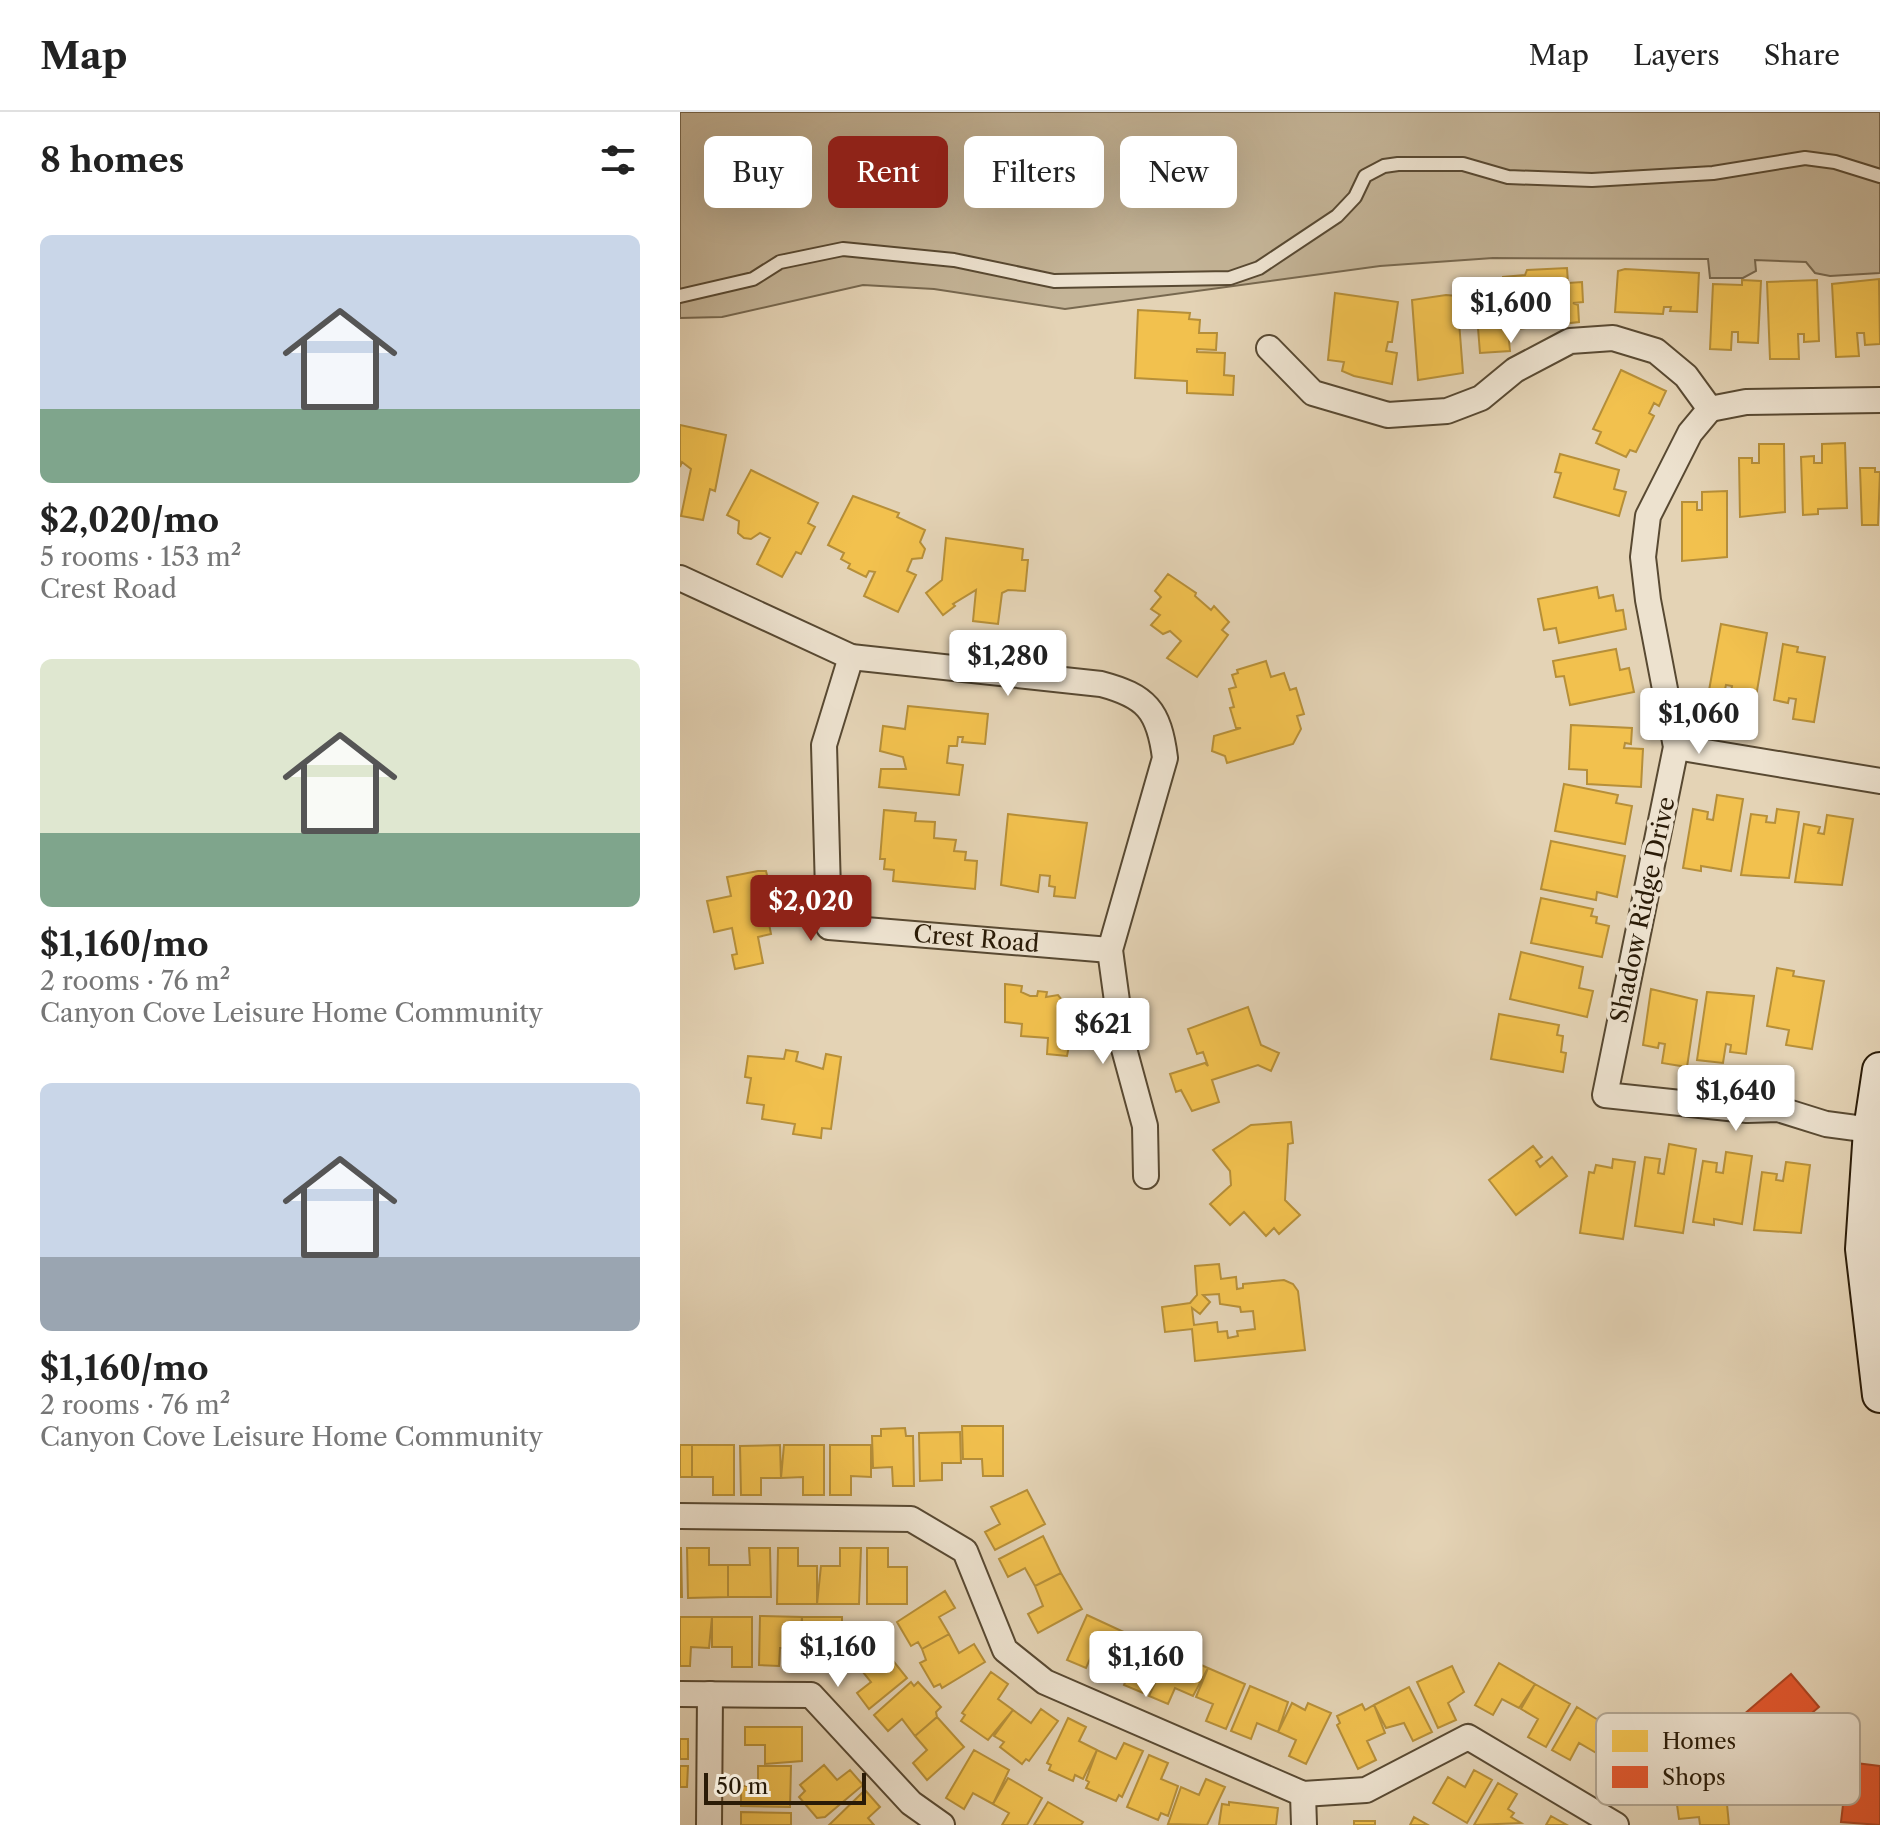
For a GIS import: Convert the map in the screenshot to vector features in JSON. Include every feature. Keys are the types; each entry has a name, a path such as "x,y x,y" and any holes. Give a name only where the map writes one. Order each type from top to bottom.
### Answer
{"main road":[{"path":"1880,1070 1871,1130 1863,1249 1880,1395"}],"street":[{"path":"1269,348 1313,393 1388,415 1447,411 1481,398 1515,370 1570,341 1613,338 1656,351 1686,376 1710,409 1737,402 1880,400"},
{"name":"Shadow Ridge Drive","path":"1710,409 1690,433 1648,516 1643,557 1676,747 1605,1095 1747,1110 1778,1109 1826,1124 1871,1130"},
{"path":"680,578 851,657 1101,684 1132,692 1151,711 1162,736 1165,758 1110,950 1123,1045 1145,1126 1146,1176"},
{"name":"Crest Road","path":"851,657 824,745 829,927 1110,950"},
{"path":"1676,747 1880,781"},
{"path":"680,1516 911,1519 965,1551 1005,1650 1045,1682 1303,1794 1366,1790 1468,1737 1616,1825"},
{"path":"680,1694 811,1695 911,1803 942,1825"},
{"path":"709,1825 710,1694"},
{"path":"1303,1794 1304,1825"}],"lane":[{"path":"680,296 753,279 780,262 843,249 954,260 1054,281 1230,278 1259,268 1337,216 1355,197 1365,176 1384,166 1398,164 1463,164 1508,177 1592,180 1713,173 1805,158 1835,162 1880,176"}],"shaded area":[{"path":"680,112 1880,112 1880,273 1830,276 1815,273 1806,262 1755,260 1756,271 1743,278 1710,278 1708,259 1493,258 1380,266 1065,309 934,289 863,285 722,317 680,318"}],"building: Homes":[{"path":"1567,268 1568,283 1582,282 1583,302 1573,303 1578,305 1579,322 1508,330 1510,351 1480,353 1478,328 1492,327 1489,286 1503,285 1503,277 1525,275 1527,270"},
{"path":"1618,271 1699,273 1697,312 1670,311 1671,307 1664,307 1663,314 1615,312"},
{"path":"1879,279 1880,344 1865,345 1864,333 1857,333 1859,356 1836,357 1832,284"},
{"path":"1742,280 1761,281 1758,343 1738,342 1738,332 1732,332 1731,350 1710,349 1713,284 1742,285"},
{"path":"1817,280 1819,341 1804,342 1804,334 1798,334 1799,359 1770,359 1767,282"},
{"path":"1335,293 1398,302 1392,342 1388,342 1386,351 1397,353 1392,384 1354,376 1342,371 1344,362 1328,360"},
{"path":"1457,296 1463,373 1418,380 1412,300"},
{"path":"1138,310 1190,313 1189,319 1200,320 1199,333 1217,333 1216,350 1197,349 1197,352 1225,353 1224,375 1234,376 1233,395 1187,393 1187,381 1135,378"},
{"path":"1621,370 1666,391 1659,406 1654,403 1649,413 1654,416 1636,452 1630,450 1626,457 1596,443 1601,432 1593,429"},
{"path":"680,425 726,435 715,491 710,489 703,520 681,516 691,469 682,462 680,467"},
{"path":"1845,443 1847,508 1818,509 1818,514 1803,515 1801,457 1814,456 1814,463 1822,463 1822,444"},
{"path":"1759,444 1784,444 1785,512 1740,517 1739,458 1752,458 1752,463 1759,463"},
{"path":"1560,454 1619,470 1614,489 1626,492 1619,516 1554,497 1561,473 1555,472"},
{"path":"1860,468 1875,468 1875,472 1880,472 1878,525 1862,525"},
{"path":"751,470 818,503 808,523 815,527 801,554 796,552 782,577 757,564 770,538 760,533 751,539 744,538 738,533 739,521 727,515"},
{"path":"1727,491 1727,557 1682,561 1682,502 1697,502 1697,510 1702,510 1702,492"},
{"path":"853,496 899,513 897,517 925,530 920,542 925,549 922,558 912,559 907,571 916,575 898,612 864,596 875,572 869,571 866,577 848,568 850,564 841,559 844,553 828,545"},
{"path":"946,538 1023,549 1022,560 1028,560 1025,591 1008,590 1002,593 998,624 973,621 976,590 953,604 955,606 943,615 926,593 942,580"},
{"path":"1168,574 1196,593 1195,596 1211,610 1214,606 1229,622 1222,630 1228,635 1197,677 1167,658 1181,641 1170,631 1163,634 1151,625 1160,615 1151,609 1161,597 1155,591"},
{"path":"1597,587 1599,598 1613,595 1616,611 1623,610 1626,629 1559,643 1556,628 1544,630 1538,599"},
{"path":"1721,624 1767,633 1754,708 1729,704 1732,686 1726,685 1723,698 1708,696"},
{"path":"1783,644 1798,647 1797,652 1825,657 1814,722 1793,719 1796,699 1789,698 1788,703 1774,700"},
{"path":"1616,649 1620,670 1629,668 1634,692 1570,705 1564,676 1556,677 1553,661"},
{"path":"1266,661 1271,677 1284,673 1290,690 1296,688 1304,714 1297,716 1301,729 1293,744 1227,763 1225,756 1212,751 1214,736 1241,728 1236,728 1230,708 1234,707 1229,689 1236,687 1232,675 1238,673 1237,670"},
{"path":"908,706 988,714 985,744 962,742 963,737 958,737 957,746 949,746 947,763 963,765 959,795 879,787 881,769 906,769 903,757 880,751 883,726 905,729"},
{"path":"1571,725 1632,728 1631,744 1625,743 1624,748 1643,749 1641,787 1587,784 1587,770 1569,769"},
{"path":"1564,784 1618,795 1616,803 1632,806 1625,844 1555,831"},
{"path":"1717,795 1743,799 1731,871 1701,866 1701,871 1683,868 1693,809 1708,812 1707,819 1713,820"},
{"path":"1777,809 1799,812 1789,878 1741,875 1751,814 1767,816 1766,822 1775,823"},
{"path":"884,810 916,813 915,821 935,822 934,838 956,840 954,851 966,852 965,860 977,861 975,889 893,881 894,870 884,869 885,859 880,859"},
{"path":"1008,814 1087,823 1075,898 1054,896 1055,887 1049,886 1050,876 1040,875 1038,892 1001,885"},
{"path":"1827,815 1853,819 1842,885 1795,882 1804,824 1820,827 1818,833 1824,834"},
{"path":"1551,841 1625,856 1617,897 1597,892 1596,900 1541,889"},
{"path":"766,871 769,883 761,885 763,893 768,892 770,902 765,903 771,934 758,937 763,963 735,969 732,955 737,954 732,928 714,932 707,901 731,896 727,877"},
{"path":"1541,898 1593,909 1591,916 1597,917 1596,923 1609,926 1602,957 1531,943"},
{"path":"1521,952 1583,967 1579,988 1593,991 1587,1017 1510,999"},
{"path":"1777,968 1794,971 1793,976 1824,981 1812,1049 1786,1045 1789,1030 1767,1026"},
{"path":"1005,984 1022,986 1021,992 1030,996 1037,996 1038,991 1047,992 1046,997 1058,995 1067,1006 1063,1025 1073,1026 1067,1056 1047,1054 1048,1038 1021,1036 1022,1024 1005,1022"},
{"path":"1651,989 1697,1000 1687,1067 1662,1063 1665,1044 1659,1043 1658,1048 1643,1045"},
{"path":"1707,992 1754,996 1746,1054 1730,1052 1731,1045 1726,1044 1723,1063 1697,1060"},
{"path":"1248,1007 1261,1045 1279,1053 1271,1071 1258,1065 1212,1080 1219,1102 1192,1111 1181,1090 1176,1092 1170,1074 1205,1063 1208,1066 1203,1052 1197,1054 1188,1029"},
{"path":"1499,1014 1559,1025 1557,1035 1563,1036 1561,1052 1566,1053 1563,1072 1491,1059"},
{"path":"786,1050 798,1052 796,1061 823,1069 826,1054 841,1057 831,1129 822,1128 821,1138 793,1134 795,1124 762,1119 764,1105 747,1103 751,1078 745,1077 748,1056 784,1059"},
{"path":"1291,1122 1293,1143 1288,1144 1285,1200 1300,1215 1279,1234 1274,1228 1266,1236 1244,1212 1230,1225 1210,1204 1231,1185 1230,1171 1213,1150 1251,1125"},
{"path":"1669,1144 1696,1149 1683,1233 1635,1226 1645,1157 1660,1159 1658,1173 1664,1174"},
{"path":"1533,1146 1542,1157 1536,1161 1540,1167 1552,1157 1567,1176 1516,1215 1489,1180"},
{"path":"1726,1152 1752,1156 1742,1224 1714,1219 1714,1225 1693,1222 1703,1161 1717,1163 1716,1172 1723,1173"},
{"path":"1613,1159 1635,1162 1623,1239 1580,1233 1589,1172 1594,1173 1596,1165 1612,1168"},
{"path":"1786,1162 1810,1165 1801,1233 1754,1230 1762,1172 1777,1174 1776,1180 1783,1181"},
{"path":"1219,1264 1221,1279 1236,1277 1237,1289 1243,1288 1243,1284 1284,1280 1293,1284 1298,1291 1305,1350 1195,1361 1192,1329 1165,1332 1162,1307 1190,1303 1197,1295 1195,1266","holes":["1219,1294 1220,1304 1240,1307 1241,1312 1253,1311 1255,1329 1237,1331 1238,1336 1228,1338 1227,1331 1218,1332 1217,1322 1194,1325 1192,1308 1200,1314 1210,1302 1203,1295"]},
{"path":"962,1426 1003,1426 1003,1476 983,1476 982,1459 963,1459"},
{"path":"905,1428 906,1436 913,1436 914,1486 893,1486 892,1467 873,1468 872,1436 881,1436 881,1429"},
{"path":"960,1432 961,1463 942,1463 942,1480 920,1481 919,1433"},
{"path":"680,1445 692,1445 692,1477 680,1477"},
{"path":"692,1445 734,1445 734,1495 713,1495 713,1477 692,1477"},
{"path":"780,1445 781,1478 761,1478 761,1495 741,1495 740,1446"},
{"path":"784,1445 824,1445 824,1495 803,1495 803,1477 781,1478"},
{"path":"830,1445 871,1445 871,1477 851,1476 851,1495 830,1495"},
{"path":"1027,1490 1045,1524 995,1550 985,1532 1000,1524 991,1507"},
{"path":"1043,1536 1061,1573 1035,1586 1025,1568 1008,1577 999,1559"},
{"path":"681,1548 682,1597 680,1597"},
{"path":"687,1548 709,1548 709,1565 728,1565 728,1597 688,1598"},
{"path":"749,1548 770,1548 771,1597 728,1597 728,1565 750,1565"},
{"path":"778,1548 798,1548 798,1566 817,1566 817,1604 777,1604"},
{"path":"840,1548 861,1548 859,1604 817,1604 821,1566 840,1566"},
{"path":"867,1548 888,1548 888,1567 907,1567 907,1604 867,1604"},
{"path":"1061,1573 1082,1609 1038,1633 1028,1614 1043,1606 1035,1586"},
{"path":"945,1591 955,1608 939,1617 949,1634 922,1649 918,1642 911,1646 897,1622"},
{"path":"1087,1615 1126,1633 1114,1661 1093,1652 1086,1668 1067,1660"},
{"path":"760,1616 802,1617 799,1648 780,1648 779,1666 759,1665"},
{"path":"680,1617 712,1617 709,1648 691,1647 690,1666 680,1666"},
{"path":"712,1617 752,1617 752,1667 732,1667 732,1647 712,1647"},
{"path":"802,1617 842,1617 842,1666 821,1666 821,1648 802,1648"},
{"path":"1126,1633 1162,1648 1143,1693 1124,1685 1131,1668 1114,1661"},
{"path":"949,1634 959,1653 974,1644 985,1662 942,1688 940,1684 934,1687 920,1663 926,1660 922,1649"},
{"path":"882,1647 907,1678 869,1709 857,1693 871,1682 858,1666"},
{"path":"1170,1651 1208,1668 1193,1696 1175,1688 1168,1704 1149,1696"},
{"path":"1499,1663 1535,1684 1519,1708 1502,1699 1493,1715 1475,1705"},
{"path":"1452,1666 1464,1692 1448,1703 1456,1720 1438,1728 1417,1682"},
{"path":"1208,1668 1245,1684 1226,1729 1206,1721 1213,1704 1196,1697"},
{"path":"991,1672 1008,1684 998,1699 1013,1710 988,1740 961,1721 965,1715 962,1713"},
{"path":"911,1682 914,1686 918,1682 941,1707 936,1712 937,1717 915,1736 902,1719 888,1731 874,1715"},
{"path":"1535,1684 1570,1704 1546,1747 1528,1737 1538,1719 1521,1709"},
{"path":"1250,1686 1288,1702 1278,1732 1257,1723 1251,1739 1231,1731"},
{"path":"1409,1687 1432,1732 1413,1741 1404,1723 1386,1728 1374,1705"},
{"path":"1292,1703 1305,1710 1308,1703 1331,1713 1306,1764 1289,1756 1296,1740 1278,1732"},
{"path":"1362,1704 1365,1710 1374,1705 1385,1733 1367,1741 1376,1760 1358,1769 1337,1725 1340,1723 1337,1716"},
{"path":"1577,1707 1596,1719 1596,1753 1579,1743 1570,1760 1552,1750"},
{"path":"1041,1709 1058,1721 1029,1761 1026,1759 1022,1764 1000,1747 1004,1742 994,1736 1013,1710 1031,1723"},
{"path":"937,1717 964,1747 927,1780 913,1763 927,1750 915,1736"},
{"path":"1068,1718 1086,1727 1079,1741 1097,1750 1083,1779 1075,1775 1073,1781 1049,1770 1051,1765 1047,1763"},
{"path":"745,1727 802,1727 802,1761 765,1764 765,1745 745,1745"},
{"path":"680,1739 688,1739 688,1759 680,1759"},
{"path":"1124,1743 1143,1751 1122,1797 1119,1795 1116,1801 1086,1788 1097,1750 1116,1759"},
{"path":"974,1750 1009,1770 993,1804 973,1793 964,1809 946,1798"},
{"path":"1149,1755 1168,1763 1161,1779 1178,1786 1168,1816 1161,1813 1158,1820 1127,1807"},
{"path":"824,1765 837,1780 850,1770 863,1785 825,1817 817,1818 799,1797 805,1791 800,1785"},
{"path":"680,1766 688,1766 687,1787 680,1787"},
{"path":"758,1766 791,1766 790,1807 741,1806 741,1786 758,1786"},
{"path":"1474,1770 1492,1780 1467,1823 1433,1803 1448,1777 1465,1787"},
{"path":"1008,1778 1042,1798 1027,1825 1002,1825 1009,1813 993,1804"},
{"path":"1206,1779 1225,1787 1207,1825 1168,1824 1181,1787 1199,1795"},
{"path":"1498,1783 1517,1794 1508,1809 1514,1813 1511,1817 1521,1823 1474,1825"},
{"path":"865,1790 880,1807 868,1818 874,1825 829,1825"},
{"path":"1048,1802 1083,1822 1081,1825 1034,1825"},
{"path":"1229,1802 1278,1808 1276,1825 1219,1825 1222,1804 1229,1805"},
{"path":"1677,1805 1727,1805 1729,1825 1700,1825 1699,1817 1679,1819"},
{"path":"741,1812 791,1813 791,1825 741,1825"},
{"path":"1551,1816 1567,1825 1546,1825"},
{"path":"1414,1817 1428,1825 1410,1825"},
{"path":"1354,1821 1375,1821 1375,1825 1354,1825"}],"building: Shops":[{"path":"1791,1674 1819,1707 1812,1713 1745,1713"},
{"path":"1860,1764 1880,1766 1880,1825 1841,1822 1843,1805 1860,1805"}]}
